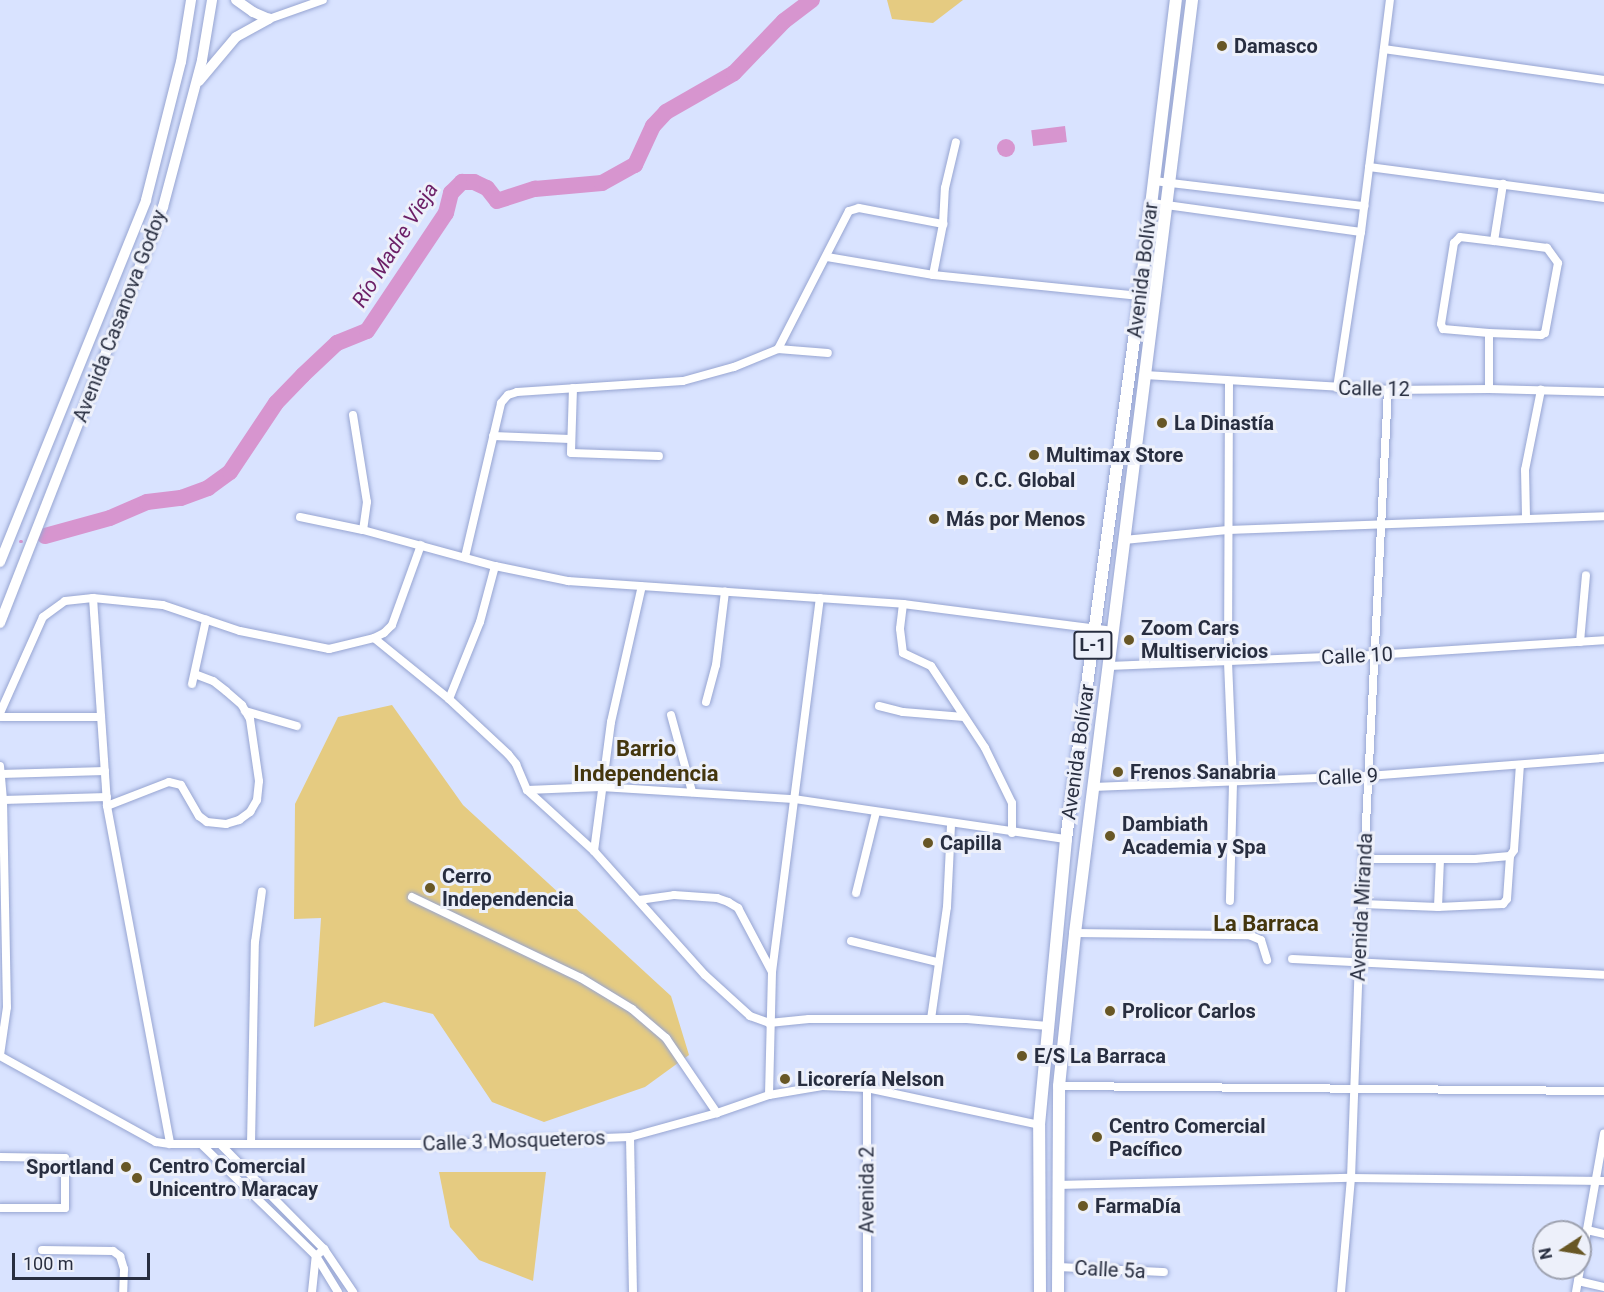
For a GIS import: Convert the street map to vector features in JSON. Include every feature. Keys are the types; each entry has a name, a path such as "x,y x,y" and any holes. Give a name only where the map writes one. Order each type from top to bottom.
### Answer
{"main road":[{"name":"Avenida Bolívar","path":"1040,1292 1039,1125 1066,839 1140,296 1176,0"},
{"name":"Avenida Bolívar","path":"1058,1292 1059,1086 1075,933 1192,0"}],"street":[{"name":"Avenida Casanova Godoy","path":"0,562 146,200 181,62 191,0"},
{"name":"Avenida Casanova Godoy","path":"0,623 163,207 195,85 212,0"},
{"path":"236,0 253,12 269,19"},
{"path":"195,85 236,37 269,19 323,0"},
{"path":"1337,388 1365,206 1390,0"},
{"path":"1384,49 1604,80"},
{"path":"933,275 943,224 945,188 956,142"},
{"path":"1369,167 1604,198"},
{"path":"1154,181 1365,206"},
{"path":"1494,241 1503,184"},
{"path":"1152,203 1361,232"},
{"path":"778,349 849,211 854,208 943,224"},
{"path":"1460,237 1547,248 1558,263 1545,333 1541,335 1490,333 1443,329 1441,324 1454,243 1460,237"},
{"path":"827,257 933,275 1140,296"},
{"path":"1489,389 1490,333"},
{"path":"465,557 501,403 508,395 517,392 683,381 734,368 778,349 828,353"},
{"name":"Calle 12","path":"1145,375 1388,390 1489,389 1604,392"},
{"path":"1229,381 1228,662 1233,783 1230,901"},
{"path":"573,388 570,439 570,451 573,455 659,456"},
{"name":"Avenida Miranda","path":"1341,1292 1351,1178 1359,962 1388,390"},
{"path":"1526,517 1525,470 1541,390"},
{"path":"353,415 367,502 363,530"},
{"path":"493,436 570,439"},
{"path":"1124,540 1228,530 1382,522 1604,516"},
{"path":"300,517 363,530 495,566 568,581 903,604 1113,631"},
{"path":"101,717 0,715 43,617 64,601 93,598 163,605 240,631 318,649 374,638 384,633 392,625 421,545"},
{"path":"449,699 480,622 495,566"},
{"path":"1580,642 1586,575"},
{"path":"594,851 611,722 642,586"},
{"path":"706,702 716,665 725,592"},
{"path":"93,598 107,806 170,1144"},
{"path":"769,1095 772,972 820,598"},
{"path":"903,604 900,629 903,653 931,666 985,748 1012,803 1012,833"},
{"path":"192,684 206,620"},
{"path":"374,638 449,699 508,754 516,764 527,790 594,851 705,975 750,1016 769,1023 809,1019 967,1019 1048,1026"},
{"name":"Calle 10","path":"1109,666 1374,655 1604,640"},
{"path":"107,806 169,782 177,782 199,816 207,822 226,824 239,820 250,812 257,800 259,782 254,736 245,711 220,686 195,674"},
{"path":"879,706 903,712 964,717"},
{"path":"245,711 297,726"},
{"path":"671,715 692,792"},
{"name":"Calle 9","path":"1093,787 1368,776 1604,758"},
{"path":"1363,904 1438,907 1503,904 1507,900 1510,856 1514,848 1520,765"},
{"path":"0,1055 8,1007 3,800 0,770 105,771"},
{"path":"527,790 601,787 794,799 1012,833 1066,839"},
{"path":"3,800 107,797"},
{"path":"856,893 876,812"},
{"path":"932,1019 937,962 947,908 951,824"},
{"path":"1365,860 1510,856"},
{"path":"1438,907 1440,859"},
{"path":"252,1144 255,942 262,891"},
{"path":"639,900 674,895 717,898 728,902 738,908 772,972"},
{"path":"412,897 581,978 632,1009 666,1038 717,1113"},
{"path":"1075,933 1250,935 1261,940 1267,960"},
{"path":"851,941 937,962"},
{"path":"1292,959 1604,975"},
{"name":"Calle 3 Mosqueteros","path":"0,1055 156,1142 170,1144 203,1146 441,1144 630,1137 717,1113 769,1095 822,1086 867,1088 1039,1125"},
{"path":"1059,1086 1604,1091"},
{"name":"Avenida 2","path":"867,1088 867,1292"},
{"path":"1590,1220 1600,1181 1604,1133"},
{"path":"630,1137 633,1292"},
{"path":"203,1146 316,1256 338,1292"},
{"path":"222,1146 324,1249 353,1292"},
{"path":"0,1158 65,1158 65,1208 0,1208"},
{"path":"1057,1185 1351,1178 1600,1181"},
{"path":"312,1292 316,1256 324,1249"},
{"path":"42,1250 112,1251 120,1256 122,1262 123,1292"},
{"name":"Calle 5a","path":"1057,1267 1164,1272"},
{"path":"1576,1292 1578,1281 1604,1287"}],"shaded area":[{"path":"887,0 963,0 933,23 892,19"},
{"path":"1065,126 1067,142 1033,146 1031,130"},
{"path":"1002,139 1010,139 1015,144 1013,155 1002,157 997,152 997,144"},
{"path":"392,705 463,805 671,996 689,1055 645,1087 544,1122 492,1102 433,1014 384,1002 314,1027 321,918 294,919 295,804 338,717"},
{"path":"439,1172 546,1172 533,1281 479,1260 450,1227"}],"waterway":[{"name":"Río Madre Vieja","path":"45,536 110,518 147,502 181,498 208,488 230,472 276,403 303,375 337,343 367,331 446,213 451,193 462,182 474,182 487,188 497,201 535,189 602,183 635,165 653,126 666,112 734,73 784,21 812,0"}],"place":[{"name":"Damasco","path":"1222,46"},
{"name":"La Dinastía","path":"1162,423"},
{"name":"Multimax Store","path":"1034,455"},
{"name":"C.C. Global","path":"963,480"},
{"name":"Más por Menos","path":"934,519"},
{"name":"Zoom Cars Multiservicios","path":"1129,640"},
{"name":"Frenos Sanabria","path":"1118,772"},
{"name":"Dambiath Academia y Spa","path":"1110,836"},
{"name":"Capilla","path":"928,843"},
{"name":"Cerro Independencia","path":"430,888"},
{"name":"Prolicor Carlos","path":"1110,1011"},
{"name":"E/S La Barraca","path":"1022,1056"},
{"name":"Licorería Nelson","path":"785,1079"},
{"name":"Centro Comercial Pacífico","path":"1097,1137"},
{"name":"Sportland","path":"126,1167"},
{"name":"Centro Comercial Unicentro Maracay","path":"137,1178"},
{"name":"FarmaDía","path":"1083,1206"}],"district":[{"name":"Barrio Independencia","path":"646,760"},
{"name":"La Barraca","path":"1266,924"}]}
